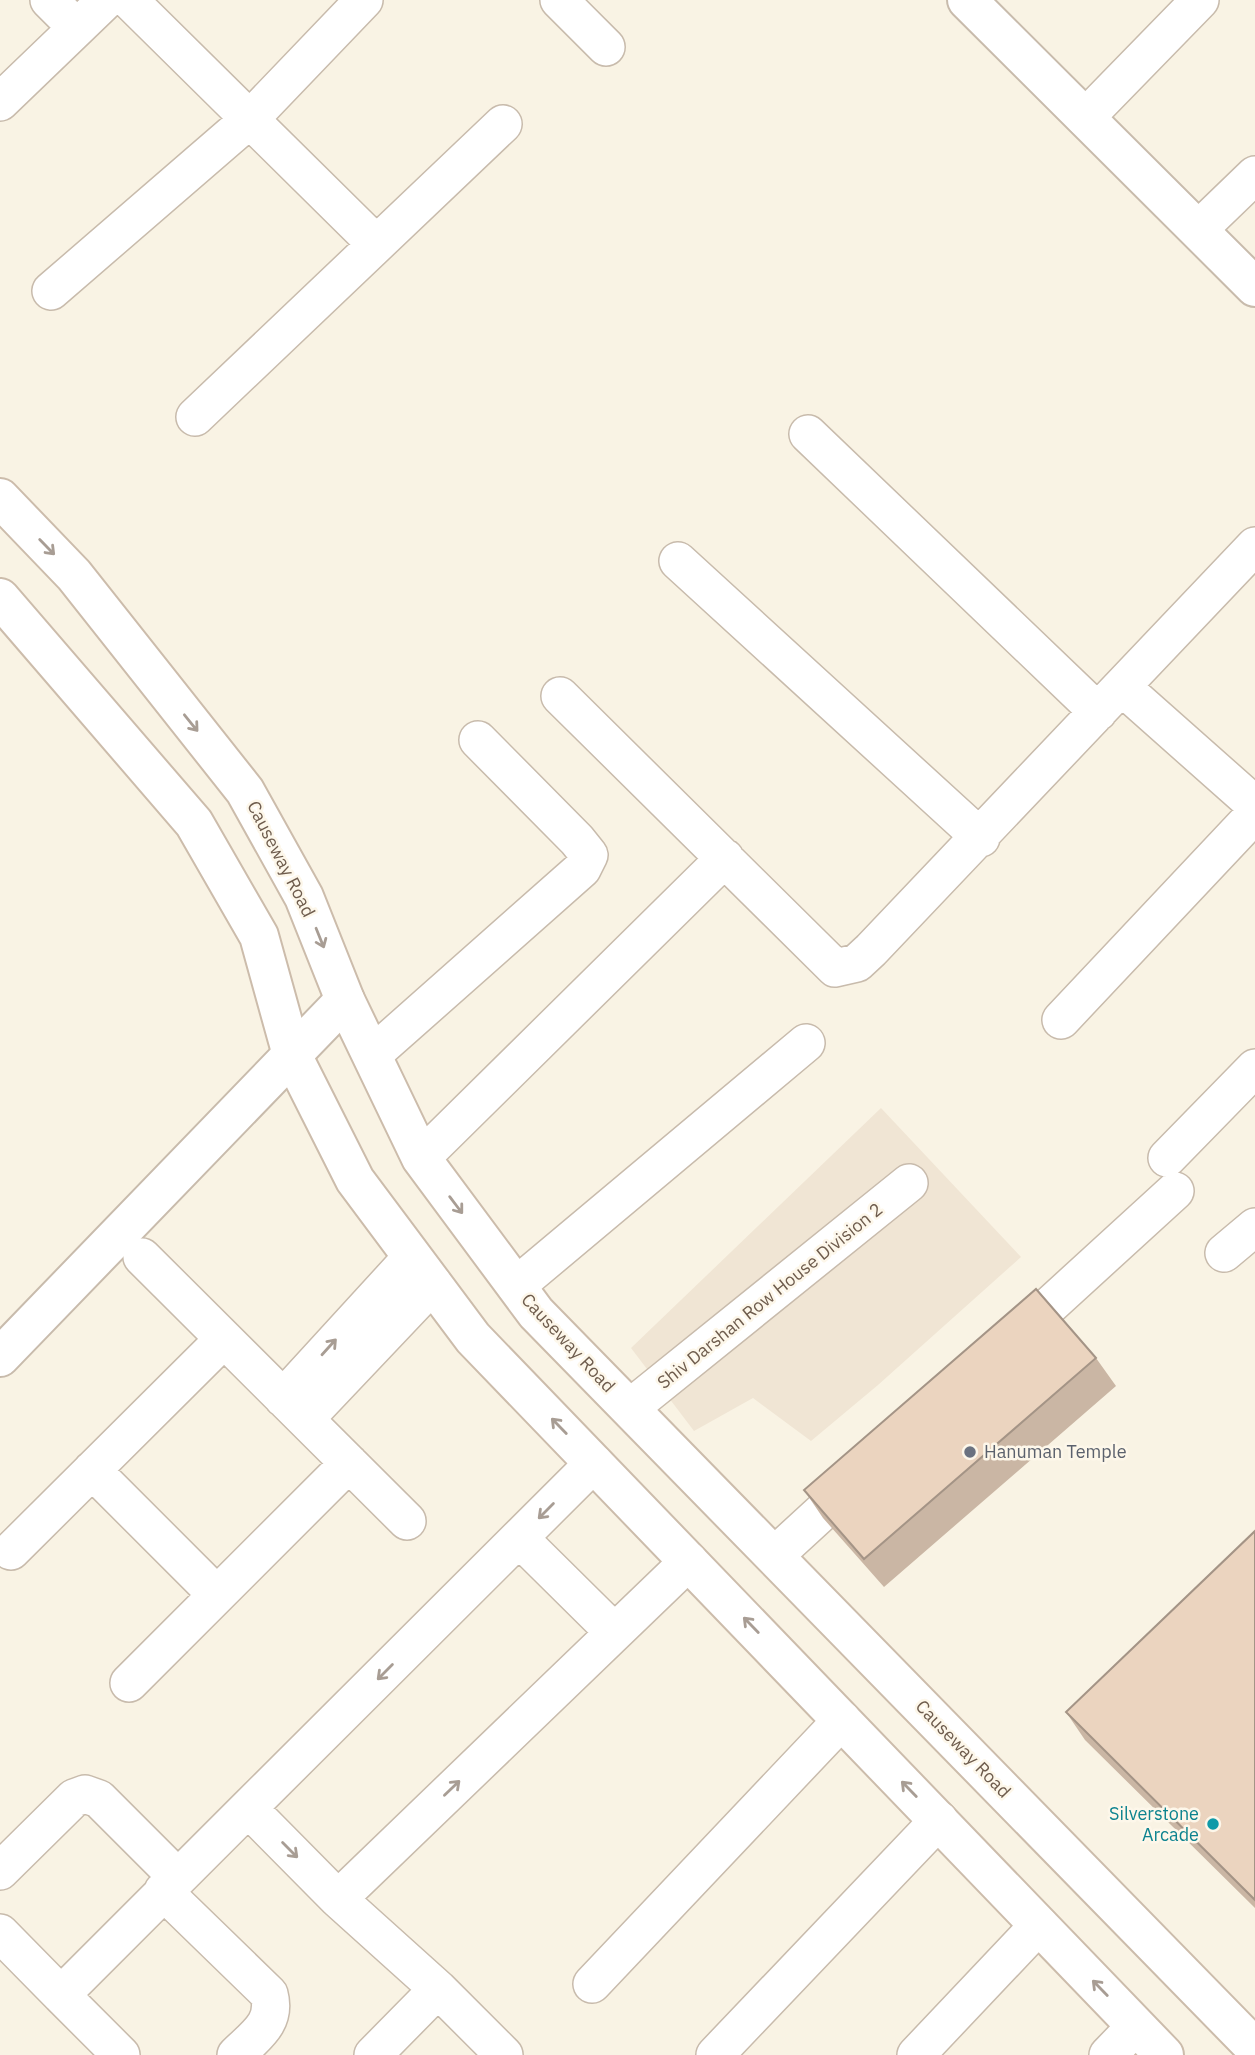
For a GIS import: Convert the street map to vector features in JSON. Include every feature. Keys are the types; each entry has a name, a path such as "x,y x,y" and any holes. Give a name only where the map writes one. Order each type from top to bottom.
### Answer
{"main road":[{"path":"967,0 1255,287"},
{"name":"Causeway Road","path":"0,498 74,575 245,791 304,897 345,1000 421,1158 536,1313 1255,2048"},
{"path":"0,598 194,823 259,936 292,1055 355,1180 473,1338 1164,2055"},
{"path":"0,1357 345,1000"}],"street":[{"path":"49,0 77,29"},
{"path":"0,102 106,0"},
{"path":"129,0 376,244"},
{"path":"51,291 250,119 364,0"},
{"path":"559,0 606,47"},
{"path":"1085,118 1200,0"},
{"path":"195,417 503,124"},
{"path":"1198,230 1255,175"},
{"path":"808,434 1110,700 1255,805"},
{"path":"559,696 835,968 857,963 871,950 981,838 1255,546"},
{"path":"678,561 981,838"},
{"path":"372,1055 582,869 589,855 478,740"},
{"path":"1061,1020 1255,814"},
{"path":"421,1158 725,858"},
{"path":"516,1286 806,1043"},
{"path":"990,1359 1171,1174 1255,1068"},
{"name":"Shiv Darshan Row House Division 2","path":"630,1408 909,1183"},
{"path":"1224,1253 1255,1227"},
{"path":"142,1257 407,1521"},
{"path":"294,1408 423,1270"},
{"path":"11,1551 224,1339"},
{"path":"774,1556 887,1453"},
{"path":"129,1683 349,1463"},
{"path":"61,1995 594,1463"},
{"path":"92,1470 217,1595"},
{"path":"519,1538 614,1632"},
{"path":"338,1899 689,1561"},
{"path":"592,1984 842,1720"},
{"path":"0,1871 74,1798 85,1794 99,1799 170,1884 269,1994 273,2008 268,2022 236,2055"},
{"path":"248,1808 338,1899 438,1989 504,2055"},
{"path":"715,2055 939,1820"},
{"path":"916,2055 1040,1925"},
{"path":"0,1933 121,2055"},
{"path":"373,2055 438,1989"},
{"path":"1108,2055 1136,2026"}],"shaded area":[{"path":"881,1108 1021,1257 811,1441 753,1398 694,1431 631,1348"}],"building":[{"name":"Hanuman Temple","path":"1036,1289 1096,1358 864,1559 804,1490"},
{"name":"Silverstone Arcade","path":"1255,1531 1255,1900 1066,1712"}],"place":[{"name":"Hanuman Temple","path":"970,1452"},
{"name":"Silverstone Arcade","path":"1213,1824"}]}
